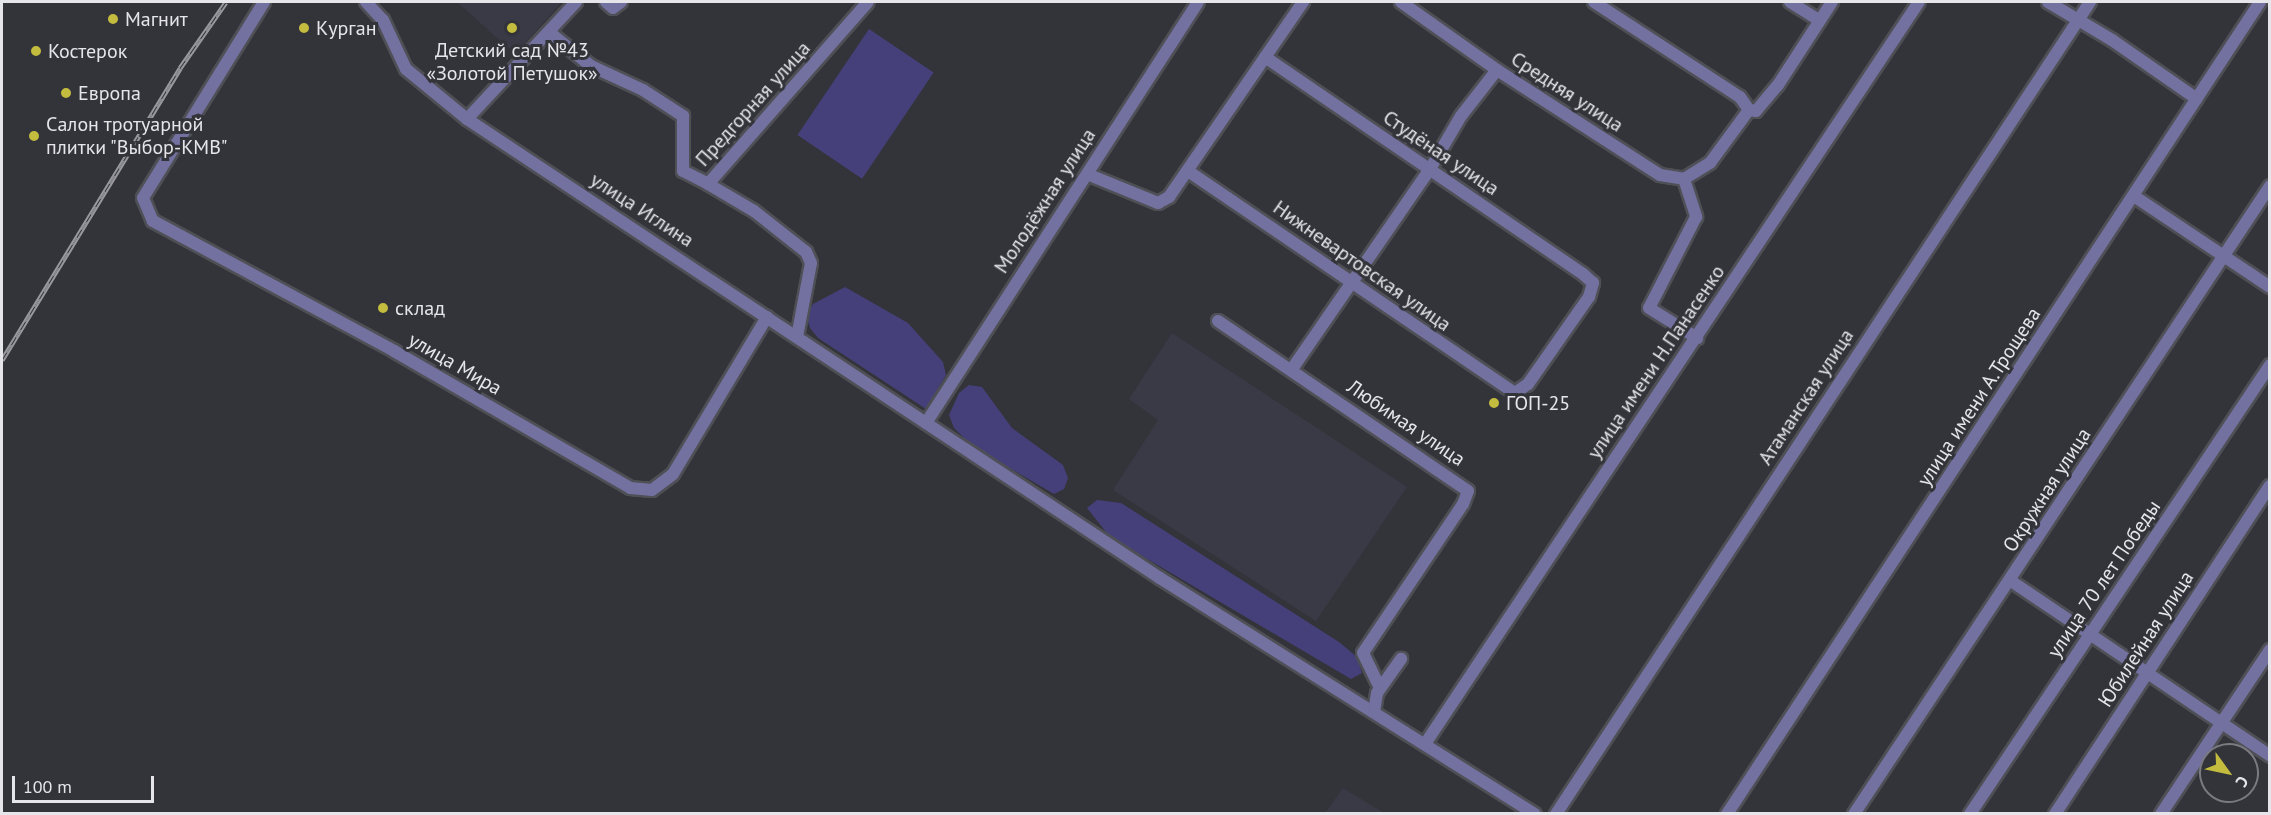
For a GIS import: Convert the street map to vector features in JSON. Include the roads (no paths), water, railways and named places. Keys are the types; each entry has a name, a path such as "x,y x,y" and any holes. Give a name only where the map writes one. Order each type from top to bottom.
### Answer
{"street":[{"name":"улица Мира","path":"264,2 143,198 153,221 394,351 630,488 652,490 673,474 767,317"},
{"name":"улица Иглина","path":"366,2 383,20 406,69 467,119 1160,578 1535,813"},
{"path":"467,119 576,2"},
{"path":"606,2 613,8 621,2"},
{"name":"Предгорная улица","path":"797,337 811,263 806,252 745,206 708,184 868,2"},
{"name":"Молодёжная улица","path":"926,423 1198,2"},
{"path":"1087,174 1158,203 1169,197 1303,2"},
{"name":"Средняя улица","path":"1401,2 1497,70 1660,175 1684,179"},
{"path":"1594,2 1740,97 1753,111"},
{"path":"1790,2 1819,20"},
{"path":"1697,338 1649,308 1696,217 1684,179 1710,163 1778,85 1832,2"},
{"name":"улица имени Н.Панасенко","path":"1425,744 1697,338 1918,2"},
{"path":"2048,2 2112,40 2197,99"},
{"name":"Атаманская улица","path":"1556,813 2090,2"},
{"name":"улица имени А.Трощева","path":"1727,813 2260,2"},
{"path":"549,32 591,66 643,90 683,116 683,171 708,184"},
{"name":"Студёная улица","path":"1265,57 1430,169 1593,284 1589,297 1528,384 1515,393"},
{"path":"1292,369 1430,169 1461,117 1497,70"},
{"name":"Нижневартовская улица","path":"1188,171 1515,393"},
{"name":"Окружная улица","path":"1854,813 2012,581 2270,186"},
{"path":"2134,196 2270,287"},
{"name":"Любимая улица","path":"1218,321 1292,369 1468,491 1463,504 1363,653 1380,688"},
{"name":"улица 70 лет Победы","path":"1970,813 2089,634 2114,602 2270,365"},
{"name":"Юбилейная улица","path":"2055,813 2270,486"},
{"path":"2012,581 2270,756"},
{"path":"2161,813 2270,650"},
{"path":"1374,712 1380,688 1401,659"}],"railway":[{"path":"2,360 180,68 226,2"}],"place":[{"name":"Магнит","path":"113,19"},
{"name":"Курган","path":"304,28"},
{"name":"Детский сад №43 «Золотой Петушок»","path":"512,28"},
{"name":"Костерок","path":"36,51"},
{"name":"Европа","path":"66,93"},
{"name":"Салон тротуарной плитки \"Выбор-КМВ\"","path":"34,136"},
{"name":"склад","path":"383,308"},
{"name":"ГОП-25","path":"1494,403"}]}
